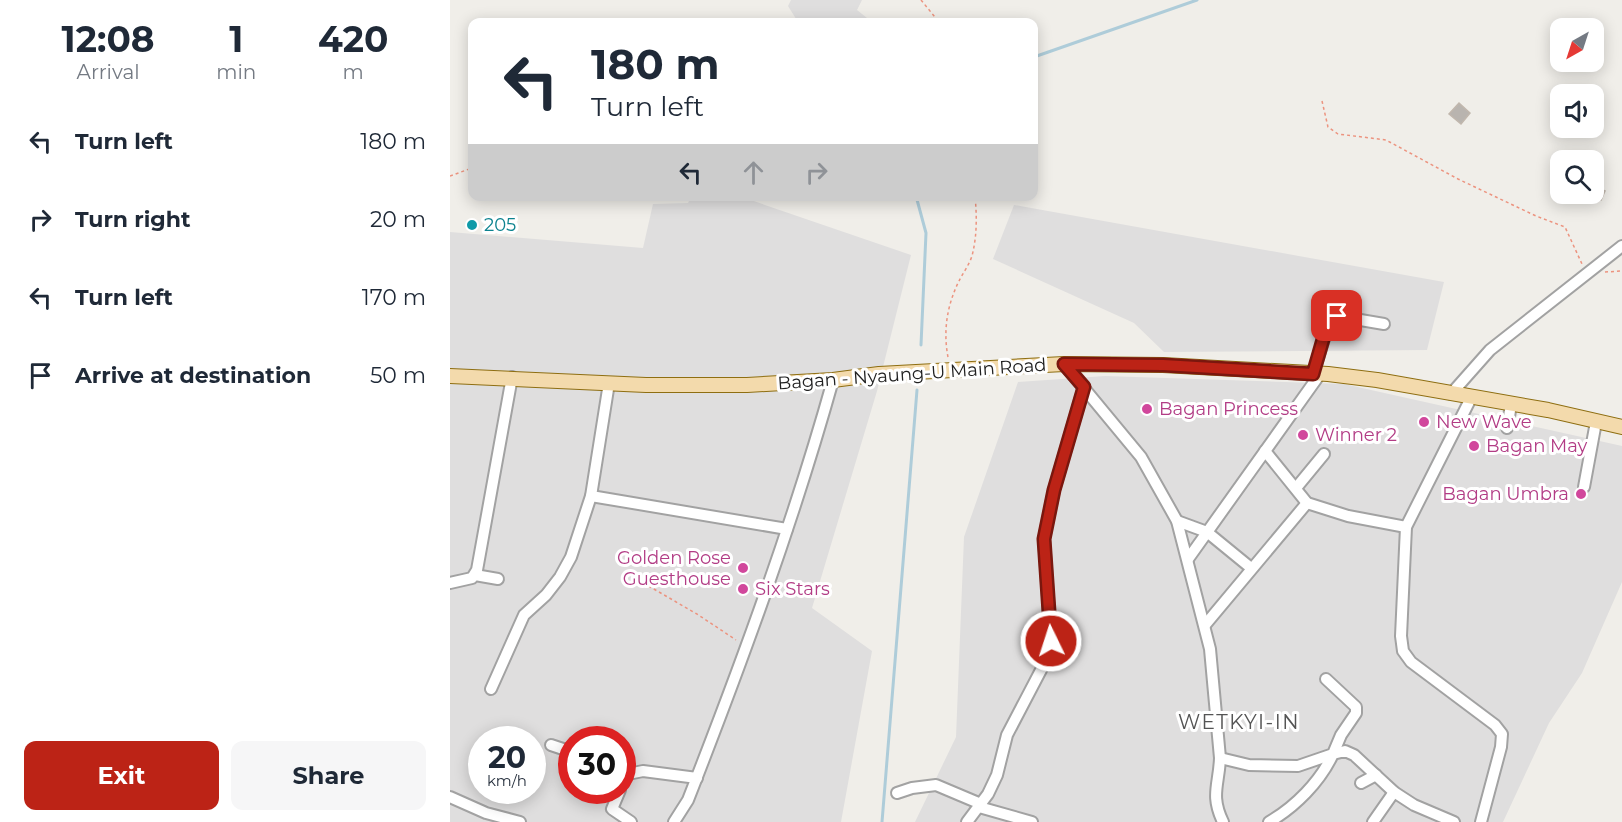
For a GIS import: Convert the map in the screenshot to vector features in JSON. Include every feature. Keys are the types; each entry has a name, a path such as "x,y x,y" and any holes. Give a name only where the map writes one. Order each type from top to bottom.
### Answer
{"main road":[{"name":"Bagan - Nyaung-U Main Road","path":"450,376 609,383 747,385 833,380 879,374 1064,364 1163,365 1377,380 1548,410 1622,427"}],"street":[{"path":"1451,394 1490,350 1622,246"},
{"path":"1188,560 1317,374 1331,317 1384,324"},
{"path":"1064,364 1141,457 1177,521 1210,649 1220,758 1220,774 1215,792 1216,807 1223,822"},
{"path":"450,583 468,580 475,575 512,377"},
{"path":"674,822 688,800 747,648 815,444 833,380"},
{"path":"491,689 524,615 542,600 565,568 579,535 591,496 609,383"},
{"path":"967,822 980,805 997,775 1007,735 1041,670 1051,641 1044,539 1054,490 1084,387"},
{"path":"1471,398 1406,526 1401,636 1403,651 1411,662 1495,725 1502,734 1501,747 1481,822"},
{"path":"1507,428 1511,405"},
{"path":"1584,487 1596,422"},
{"path":"1265,451 1306,503 1348,516 1406,526"},
{"path":"1296,488 1324,454"},
{"path":"591,496 787,529"},
{"path":"1205,625 1306,503"},
{"path":"1177,521 1207,532 1251,568"},
{"path":"475,575 498,579"},
{"path":"1278,820 1326,769 1341,735 1356,712 1356,707 1326,679"},
{"path":"552,745 558,747"},
{"path":"1220,758 1249,765 1298,766 1345,751 1354,755 1394,792 1414,805 1454,822"},
{"path":"636,771 697,778"},
{"path":"1361,783 1376,775"},
{"path":"897,793 912,788 936,785 980,805 1032,822"},
{"path":"1373,822 1394,792"},
{"path":"450,796 486,813 520,822"},
{"path":"614,804 612,809 631,822"}],"path":[{"path":"921,0 936,18"},
{"path":"1322,101 1328,128 1338,134 1386,140 1458,179 1536,216 1565,227 1579,261 1586,268 1609,273 1622,271"},
{"path":"450,176 468,169"},
{"path":"950,370 945,339 948,311 958,281 971,259 976,234 975,201"},
{"path":"633,576 697,614 747,648"}],"shaded area":[{"path":"791,0 862,0 857,10 867,18 796,18 788,6"},
{"path":"689,201 754,201 911,255 877,391 812,608 872,651 841,822 450,822 450,232 643,248 653,204 688,203"},
{"path":"1014,205 1444,282 1427,350 1164,352 1134,323 993,259"},
{"path":"1105,376 1344,384 1622,446 1622,582 1582,673 1549,723 1503,822 915,822 956,737 964,537 1018,382"}],"building":[{"path":"1459,103 1470,113 1461,124 1449,114"}],"waterway":[{"path":"1038,56 1197,0"},
{"path":"917,201 926,233 921,345"},
{"path":"882,822 917,390"}],"place":[{"name":"205","path":"472,225"},
{"name":"Bagan Princess","path":"1147,409"},
{"name":"New Wave","path":"1424,422"},
{"name":"Winner 2","path":"1303,435"},
{"name":"Bagan May","path":"1474,446"},
{"name":"Bagan Umbra","path":"1581,494"},
{"name":"Golden Rose Guesthouse","path":"743,568"},
{"name":"Six Stars","path":"743,589"}],"district":[{"name":"WETKYI-IN","path":"1239,722"}],"route":[{"path":"1051,641 1044,539 1054,490 1084,387 1064,364 1163,365 1313,374 1328,322 1331,317 1337,316"}]}
